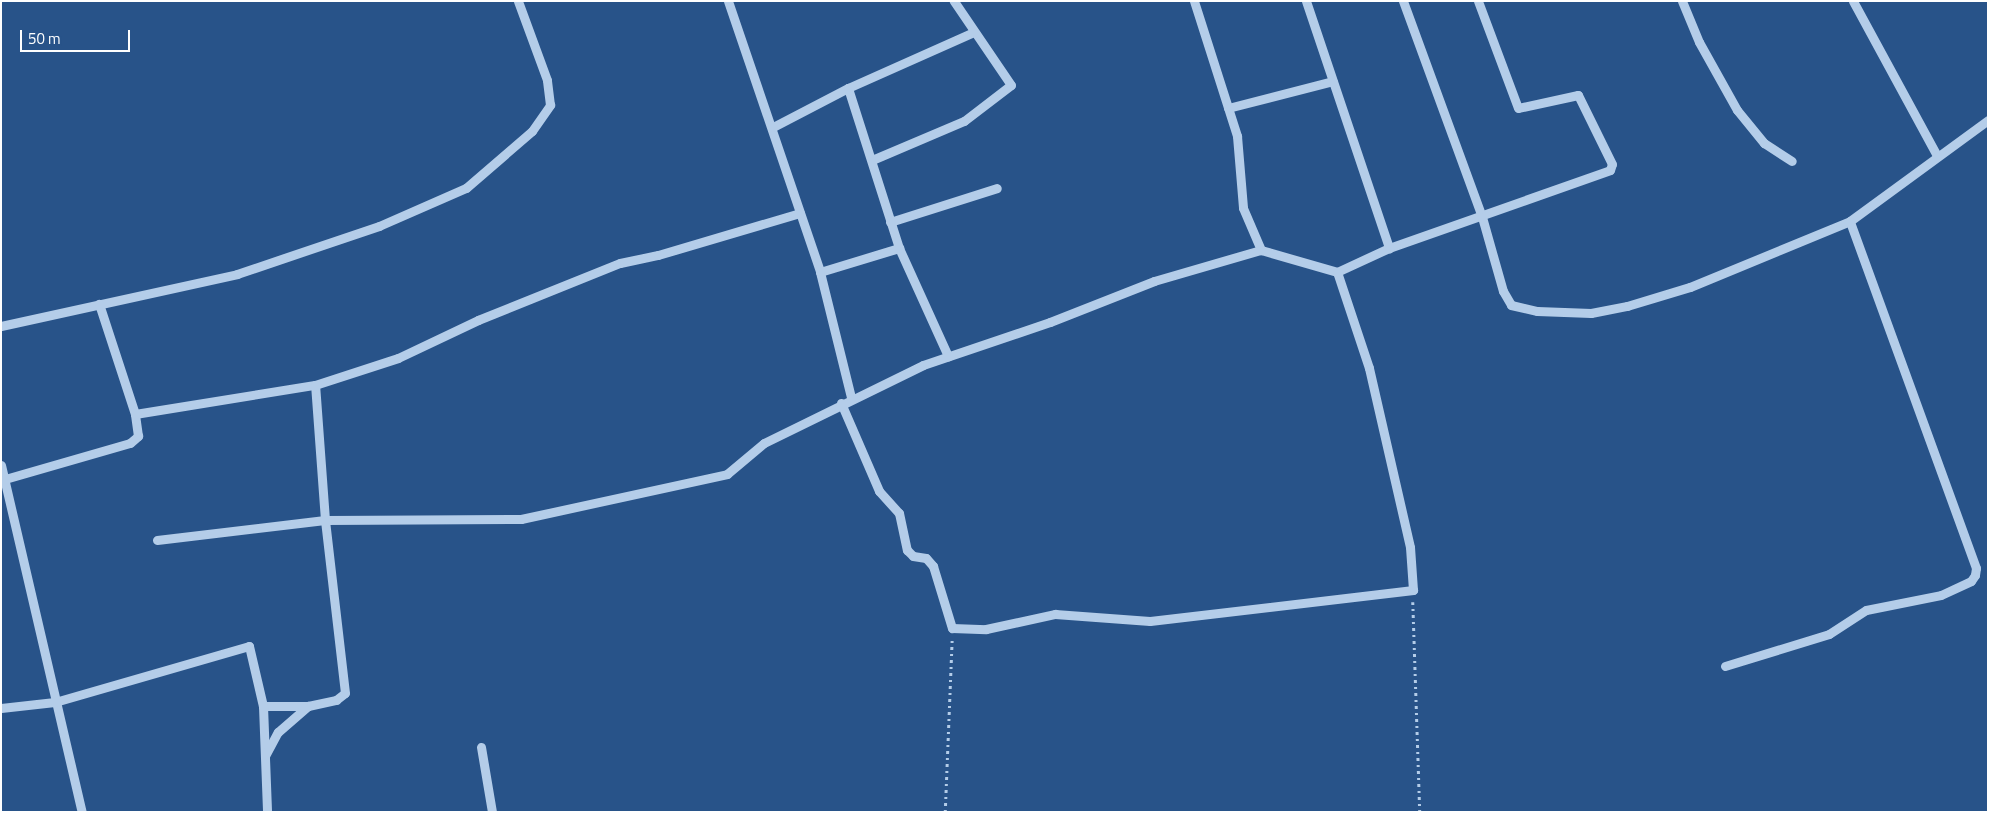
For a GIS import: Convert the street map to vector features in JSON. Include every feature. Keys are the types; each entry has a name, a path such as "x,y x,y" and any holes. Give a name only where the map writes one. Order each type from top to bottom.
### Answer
{"street":[{"path":"1,326 237,274 379,226 466,188 532,131 550,104 547,80 518,1"},
{"path":"872,160 964,122 1010,87 1010,82 954,1"},
{"path":"1194,1 1237,136 1243,208 1261,250"},
{"path":"1306,1 1389,248"},
{"path":"1403,1 1482,217 1503,291 1511,305 1537,311 1591,313 1690,287 1850,221 1988,120"},
{"path":"158,540 325,520 521,519 727,474 764,443 851,398 948,356 1050,322 1154,281 1261,250 1337,272 1389,248 1608,173 1612,164 1578,95 1522,110 1518,108 1478,1"},
{"path":"1682,1 1699,42 1737,110 1764,143 1792,161"},
{"path":"1853,1 1937,156"},
{"path":"731,2 820,272 851,398"},
{"path":"773,127 848,88 974,32"},
{"path":"1228,108 1333,81"},
{"path":"848,88 899,248 948,356"},
{"path":"890,222 998,188"},
{"path":"136,414 315,384 398,358 478,320 620,262 658,256 800,213"},
{"path":"1725,666 1828,634 1866,610 1941,595 1971,581 1975,575 1976,568 1850,221"},
{"path":"820,272 899,248"},
{"path":"841,403 879,491 899,513 907,550 914,556 926,558 933,566 952,628 986,629 1055,614 1150,621 1413,590 1410,547 1369,368 1337,272"},
{"path":"5,479 135,440 139,430 136,414 100,304"},
{"path":"263,706 308,706 336,700 345,693 325,520 315,384"},
{"path":"1,465 82,812"},
{"path":"1,708 55,702 249,646 263,706 267,812"},
{"path":"264,756 278,732 308,706"},
{"path":"482,748 492,812"}],"path":[{"path":"1413,590 1420,812"},
{"path":"945,812 952,628"}]}
